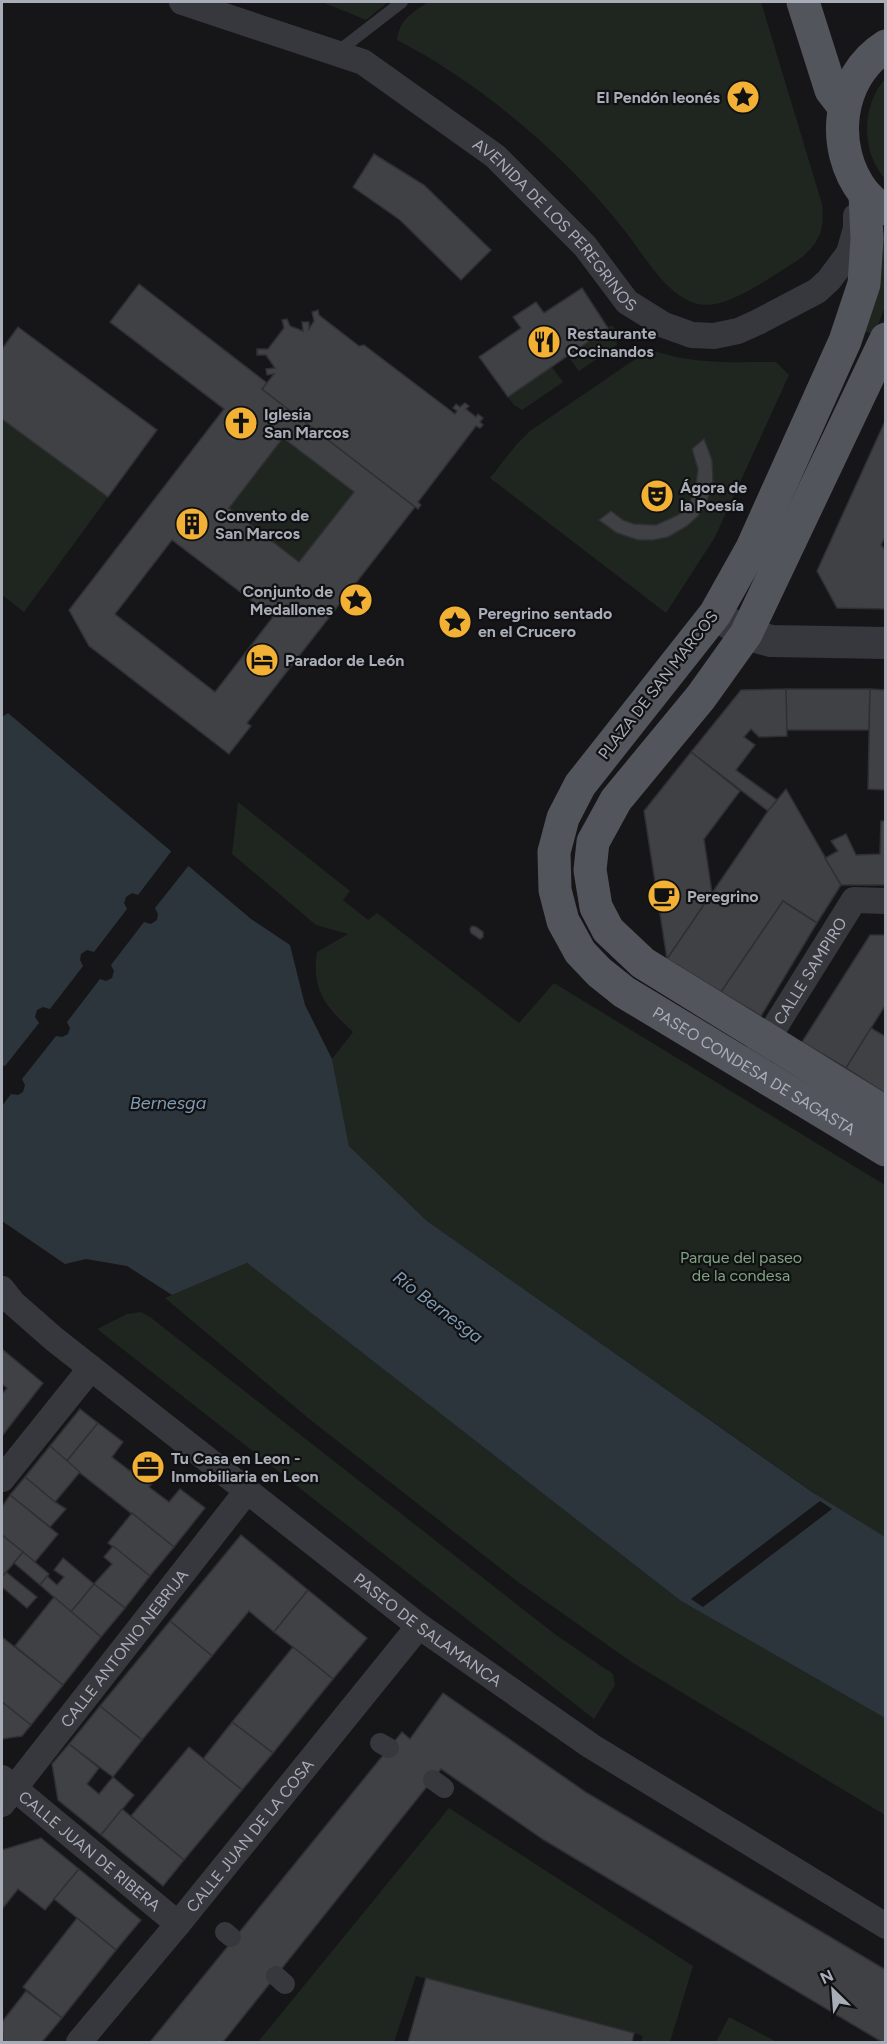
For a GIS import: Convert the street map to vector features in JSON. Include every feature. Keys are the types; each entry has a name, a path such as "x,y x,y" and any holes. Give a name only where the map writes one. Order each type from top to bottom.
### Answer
{"main road":[{"path":"803,2 831,90 844,107"},
{"name":"PLAZA DE SAN MARCOS","path":"624,992 599,972 580,952 563,921 555,890 554,852 563,818 580,785 715,614 752,548 845,341 864,284 868,194 845,153 842,131 844,107 854,78 874,54 885,46"},
{"path":"746,634 885,339"},
{"name":"PASEO CONDESA DE SAGASTA","path":"746,634 697,702 616,800 593,842 590,870 596,907 608,930 643,963 885,1113"},
{"name":"PASEO CONDESA DE SAGASTA","path":"624,992 885,1150"}],"street":[{"name":"AVENIDA DE LOS PEREGRINOS","path":"182,2 363,62 495,156 585,246 627,302 664,325 692,335 714,336 738,331 817,291 829,280 849,253 868,194"},
{"path":"715,614 746,634 771,641 885,642"},
{"name":"CALLE SAMPIRO","path":"749,1068 854,900 885,901"},
{"name":"PASEO DE SALAMANCA","path":"2,1288 13,1303 54,1339 419,1626 591,1746 885,1926"},
{"path":"2,1479 91,1368"},
{"name":"CALLE ANTONIO NEBRIJA","path":"6,1790 247,1491"},
{"name":"CALLE JUAN DE LA COSA","path":"79,2043 419,1626"},
{"name":"CALLE JUAN DE RIBERA","path":"6,1790 178,1924"}],"lane":[{"path":"336,53 402,2"}],"green space":[{"path":"322,2 388,2 366,20"},
{"path":"428,2 761,2 822,204 822,226 815,243 794,263 754,288 731,299 708,305 687,300 666,284 602,203 550,149 491,100 429,58 397,40 404,22"},
{"path":"885,79 885,179 872,156 867,129 872,102"},
{"path":"881,231 885,233 885,306 875,334 863,331"},
{"path":"612,325 615,329 617,345 579,371 568,356"},
{"path":"650,349 697,360 776,362 789,375 715,537 666,613 490,478 530,431"},
{"path":"552,367 563,382 522,410 514,405 508,397"},
{"path":"2,419 108,497 24,612 2,595"},
{"path":"283,438 354,492 299,562 229,508"},
{"name":"Parque del paseo de la condesa","path":"238,802 350,891 343,900 368,920 377,913 519,1023 554,983 885,1185 885,1543 427,1221 349,1146 332,1059 353,1032 328,1006 316,977 317,952 348,934 316,925 232,854"},
{"path":"247,1263 681,1601 885,1718 885,1815 633,1663 518,1582 308,1418 165,1298"},
{"path":"141,1312 556,1635 613,1674 615,1685 594,1719 97,1329 127,1314"},
{"path":"449,1808 693,1966 670,2042 641,2042 643,2036 634,2033 416,1976 394,2042 258,2042"},
{"path":"729,2017 777,2042 716,2042"}],"water":[{"name":"Bernesga","path":"8,713 251,919 290,945 305,1005 332,1059 349,1146 427,1221 812,1492 885,1537 885,1718 681,1601 247,1263 172,1295 127,1266 86,1259 65,1264 2,1221 2,717"}],"pier":[{"path":"173,849 190,864 155,908 158,914 157,920 151,924 144,922 111,965 114,971 112,978 106,981 100,979 67,1022 70,1028 68,1034 62,1037 56,1036 22,1079 25,1085 23,1092 18,1095 11,1094 2,1106 2,1065 5,1066 39,1023 35,1017 37,1010 43,1007 50,1009 83,966 80,960 81,954 87,950 94,952 127,909 124,903 126,897 132,893 138,895"},
{"path":"820,1501 832,1509 703,1607 691,1599"}],"building":[{"path":"374,154 424,185 491,250 461,280 400,220 353,187"},
{"name":"Convento de San Marcos","path":"139,284 267,383 262,389 415,507 247,723 251,726 229,754 89,646 69,610 224,409 110,322","holes":["283,438 354,492 299,562 229,508","172,540 273,617 215,692 115,614"]},
{"name":"Restaurante Cocinandos","path":"582,288 608,328 508,397 479,357 521,328 513,317 536,302 544,313"},
{"path":"318,310 319,315 359,346 364,345 455,414 457,411 453,408 456,404 460,407 465,403 469,406 466,409 476,417 478,414 483,418 480,422 483,425 480,428 476,426 418,502 421,505 418,509 262,389 274,374 267,375 266,369 275,368 266,355 257,355 257,349 268,349 284,328 282,320 287,319 290,326 303,331 302,322 309,322 309,329 314,321 312,312"},
{"path":"18,327 157,430 108,497 2,419 2,349"},
{"path":"886,419 886,540 884,539 881,545 886,551 886,609 837,608 817,571"},
{"path":"704,439 712,460 713,482 706,504 687,526 668,537 638,540 617,533 599,520 611,511 623,520 634,524 656,525 678,515 687,507 695,491 698,469 692,449"},
{"path":"786,689 870,689 869,730 786,730"},
{"path":"786,689 787,736 759,737 751,729 744,737 755,745 736,770 777,800 768,811 691,752 741,690"},
{"path":"870,689 886,690 886,790 868,789"},
{"path":"691,752 740,791 704,839 712,893 667,959 644,811"},
{"path":"786,789 841,885 817,923 783,901 721,992 667,959 768,811"},
{"path":"881,821 886,821 886,885 841,885 825,858 838,851 831,841 846,834 856,855 880,854"},
{"path":"783,901 817,923 761,1016 721,992"},
{"path":"472,926 483,932 483,937 480,939 471,933"},
{"path":"870,935 886,935 886,1004 846,1068 802,1042"},
{"path":"871,1028 886,1037 886,1094 846,1068"},
{"path":"2,1349 43,1383 2,1436 2,1394 7,1388 2,1384"},
{"path":"80,1409 98,1423 66,1462 50,1446"},
{"path":"98,1423 123,1442 112,1457 130,1471 141,1457 161,1473 149,1487 169,1502 180,1489 205,1508 174,1547 66,1462"},
{"path":"50,1446 80,1472 55,1502 25,1477"},
{"path":"25,1477 66,1509 50,1527 10,1495"},
{"path":"10,1495 58,1534 35,1562 2,1535 2,1507"},
{"path":"132,1513 174,1547 150,1576 108,1543"},
{"path":"2,1535 23,1552 2,1577"},
{"path":"241,1535 308,1590 274,1632 249,1611 212,1656 170,1621"},
{"path":"113,1546 150,1576 125,1608 94,1584 112,1564 104,1557"},
{"path":"23,1552 49,1574 40,1585 14,1563"},
{"path":"63,1558 94,1584 71,1612 40,1585 47,1576 57,1585 64,1577 54,1570"},
{"path":"6,1572 37,1597 27,1608 2,1587 2,1577"},
{"path":"94,1584 125,1608 101,1637 71,1612"},
{"path":"308,1590 367,1638 333,1679 274,1632"},
{"path":"54,1597 101,1637 63,1685 15,1646"},
{"path":"170,1621 212,1656 142,1740 100,1706"},
{"path":"2,1637 63,1685 31,1725 2,1702"},
{"path":"293,1647 333,1679 273,1753 232,1722"},
{"path":"443,1693 587,1793 886,1970 886,2042 882,2042 544,1840 441,1769 223,2042 150,2042 402,1732 410,1739"},
{"path":"2,1702 31,1725 22,1736 2,1739"},
{"path":"100,1706 142,1740 113,1777 69,1744"},
{"path":"232,1722 273,1753 242,1790 203,1759"},
{"path":"69,1744 99,1768 87,1784 99,1794 113,1777 134,1795 101,1835 58,1800 52,1764"},
{"path":"189,1747 242,1790 184,1860 131,1816"},
{"path":"122,1809 184,1860 163,1886 101,1835"},
{"path":"41,1838 79,1869 45,1910 18,1889 2,1909 2,1850"},
{"path":"79,1869 141,1920 116,1950 54,1899"},
{"path":"77,1918 116,1950 62,2018 23,1987"},
{"path":"426,1978 634,2033 632,2042 408,2042"},
{"path":"26,1991 62,2018 42,2042 3,2042 2,2022"}],"place":[{"name":"El Pendón leonés","path":"743,97"},
{"name":"Restaurante Cocinandos","path":"544,342"},
{"name":"Iglesia San Marcos","path":"241,423"},
{"name":"Ágora de la Poesía","path":"657,496"},
{"name":"Convento de San Marcos","path":"192,524"},
{"name":"Conjunto de Medallones","path":"356,600"},
{"name":"Peregrino sentado en el Crucero","path":"455,622"},
{"name":"Parador de León","path":"262,660"},
{"name":"Peregrino","path":"664,896"},
{"name":"Tu Casa en Leon - Inmobiliaria en Leon","path":"148,1467"}],"water label":[{"name":"Río Bernesga","path":"438,1307"}]}
